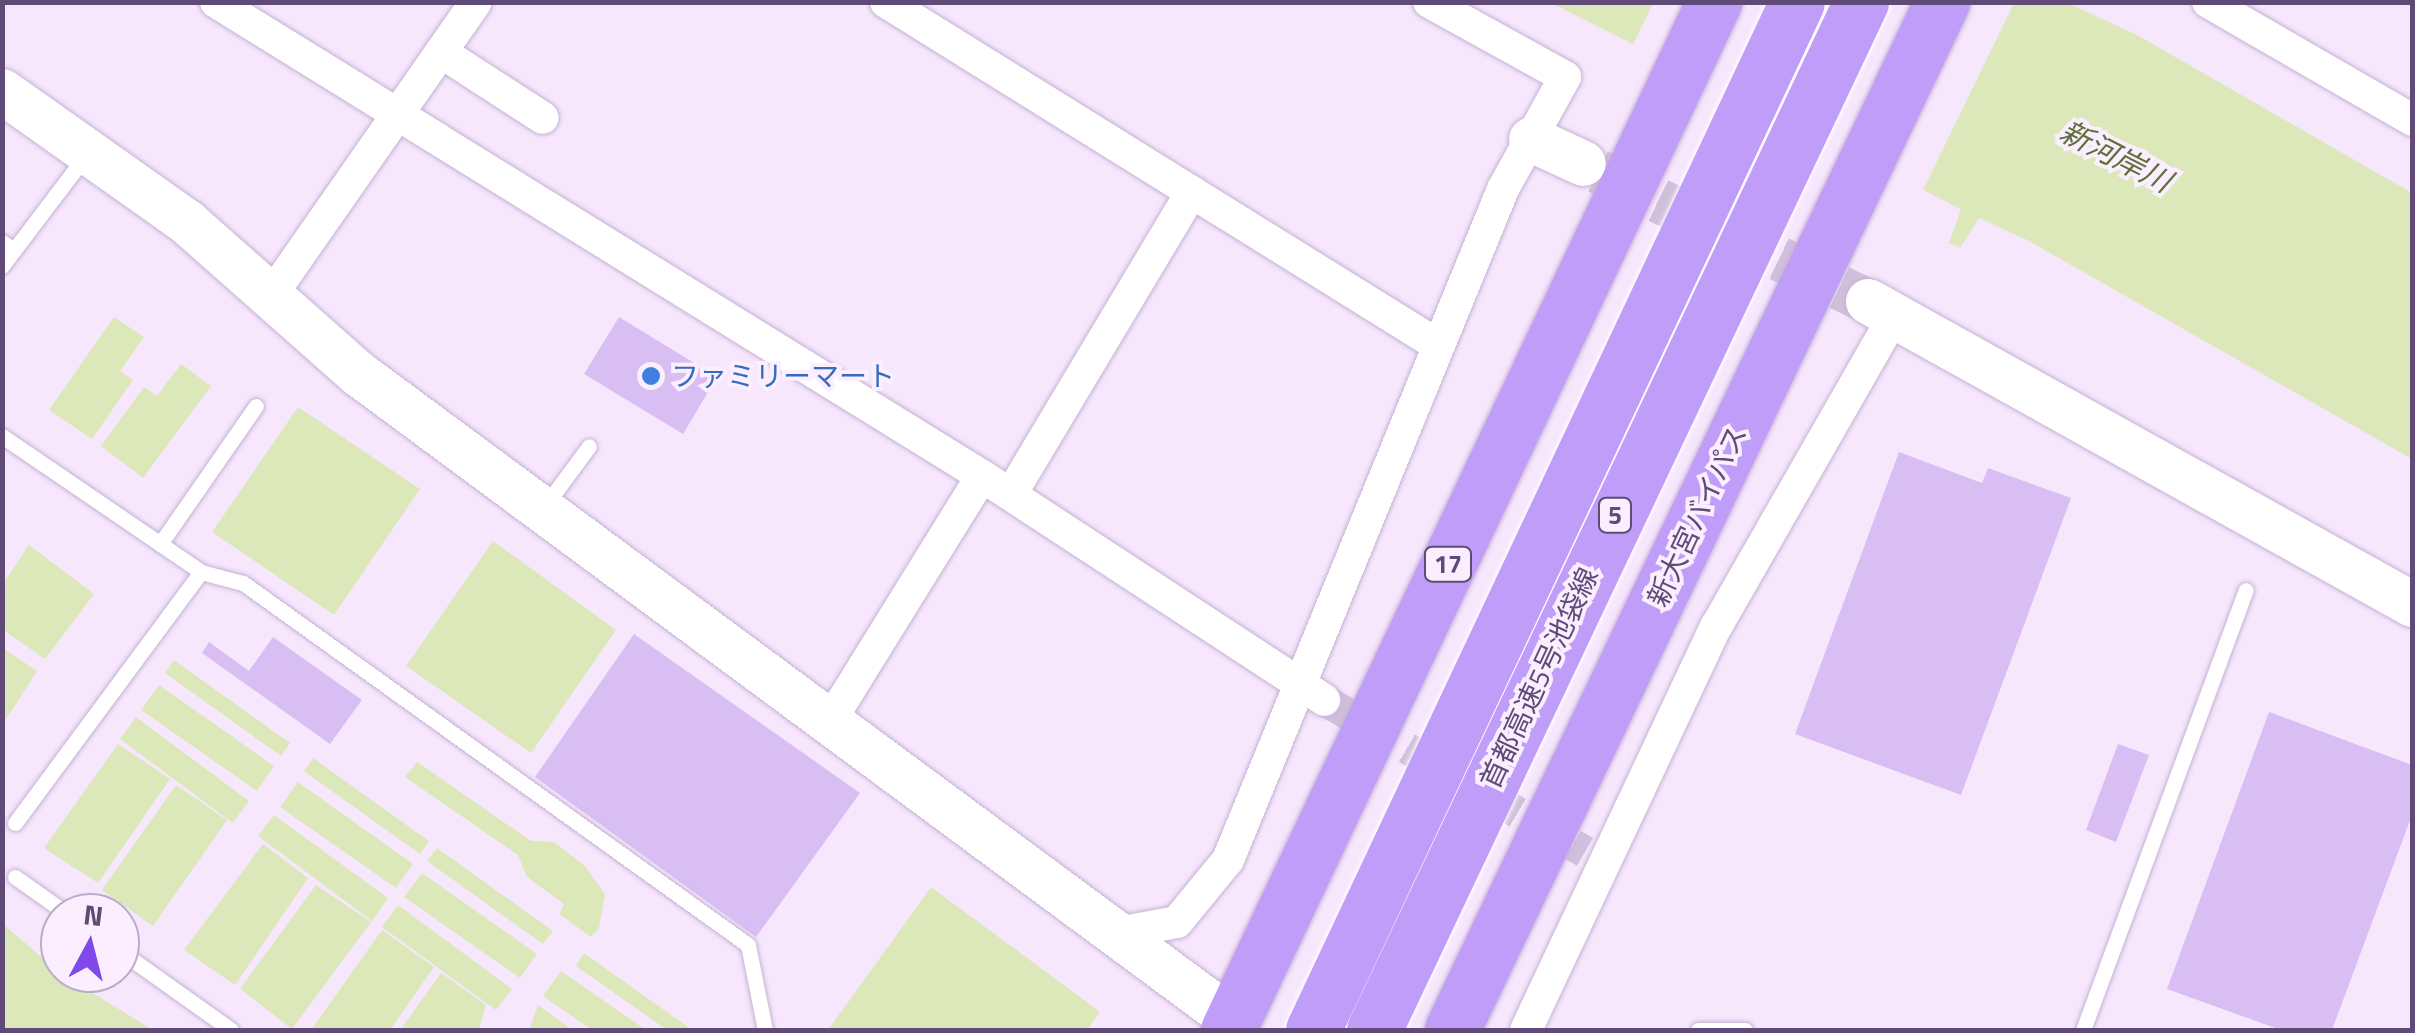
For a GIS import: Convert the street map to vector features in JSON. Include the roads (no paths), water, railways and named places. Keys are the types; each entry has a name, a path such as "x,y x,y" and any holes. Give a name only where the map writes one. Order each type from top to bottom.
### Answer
{"highway":[{"name":"17","path":"1230,1025 1714,2"},
{"name":"首都高速5号池袋線","path":"1313,1030 1797,2"},
{"name":"首都高速5号池袋線","path":"1374,1030 1861,2"},
{"name":"新大宮バイパス","path":"1452,1030 1942,2"}],"street":[{"path":"216,2 982,476 1314,692"},
{"path":"268,300 476,2"},
{"path":"886,2 1436,344"},
{"path":"1118,932 1177,922 1210,887 1314,692 1436,344 1531,139 1565,77 1429,2"},
{"path":"2208,2 2412,120"},
{"path":"440,52 544,118"},
{"path":"2,91 187,222 268,300 542,510 1118,932 1230,1025"},
{"path":"1531,139 1583,164"},
{"path":"1010,494 1192,192"},
{"path":"1526,1030 1595,859 1882,308 2412,604"},
{"path":"830,721 982,476"}],"lane":[{"path":"2,266 8,246 88,151"},
{"path":"160,544 256,406"},
{"path":"2,436 200,572 243,583 748,945 765,1030"},
{"path":"542,510 590,446"},
{"path":"16,824 200,572"},
{"path":"2083,1030 2246,590"},
{"path":"16,877 40,894"},
{"path":"140,965 231,1030"},
{"path":"1698,1030 1745,1030"}],"water":[{"name":"新河岸川","path":"1551,3 2068,3 2137,35 2412,193 2412,459 2027,240 1979,218 1960,248 1949,243 1961,209"},
{"path":"114,317 144,337 120,371 133,380 92,439 49,410"},
{"path":"181,364 211,386 143,478 101,446 144,387 157,396"},
{"path":"298,407 420,489 334,615 212,532"},
{"path":"493,541 616,630 531,753 406,666"},
{"path":"29,545 94,594 45,659 3,630 3,584"},
{"path":"3,648 37,671 3,724"},
{"path":"174,660 290,743 281,756 165,673"},
{"path":"159,685 274,766 257,791 141,710"},
{"path":"136,717 249,801 233,823 120,739"},
{"path":"118,744 170,779 98,883 44,848"},
{"path":"313,758 429,841 420,854 304,771"},
{"path":"417,762 531,841 554,842 585,866 605,894 599,928 591,937 559,914 564,904 527,877 518,855 405,777"},
{"path":"298,782 413,864 396,888 280,807"},
{"path":"176,785 227,820 153,926 140,917 140,893 102,890"},
{"path":"274,815 388,898 372,921 258,836"},
{"path":"263,844 308,878 235,985 184,950"},
{"path":"437,848 553,931 543,944 427,861"},
{"path":"422,873 537,954 520,978 404,897"},
{"path":"316,885 371,922 292,1029 240,989"},
{"path":"931,887 1100,1012 1087,1030 828,1030"},
{"path":"398,905 512,989 496,1010 382,927"},
{"path":"2,923 40,956 40,993 93,993 153,1030 3,1030"},
{"path":"382,930 434,967 390,1030 311,1030"},
{"path":"584,953 691,1029 667,1030 576,966"},
{"path":"561,971 646,1030 592,1030 543,996"},
{"path":"441,973 486,1005 479,1030 400,1030"},
{"path":"538,1005 573,1030 529,1030"}],"tunnel":[{"path":"1598,171 1868,301"},
{"path":"1324,700 1585,852"}],"place":[{"name":"ファミリーマート","path":"651,376"}]}
